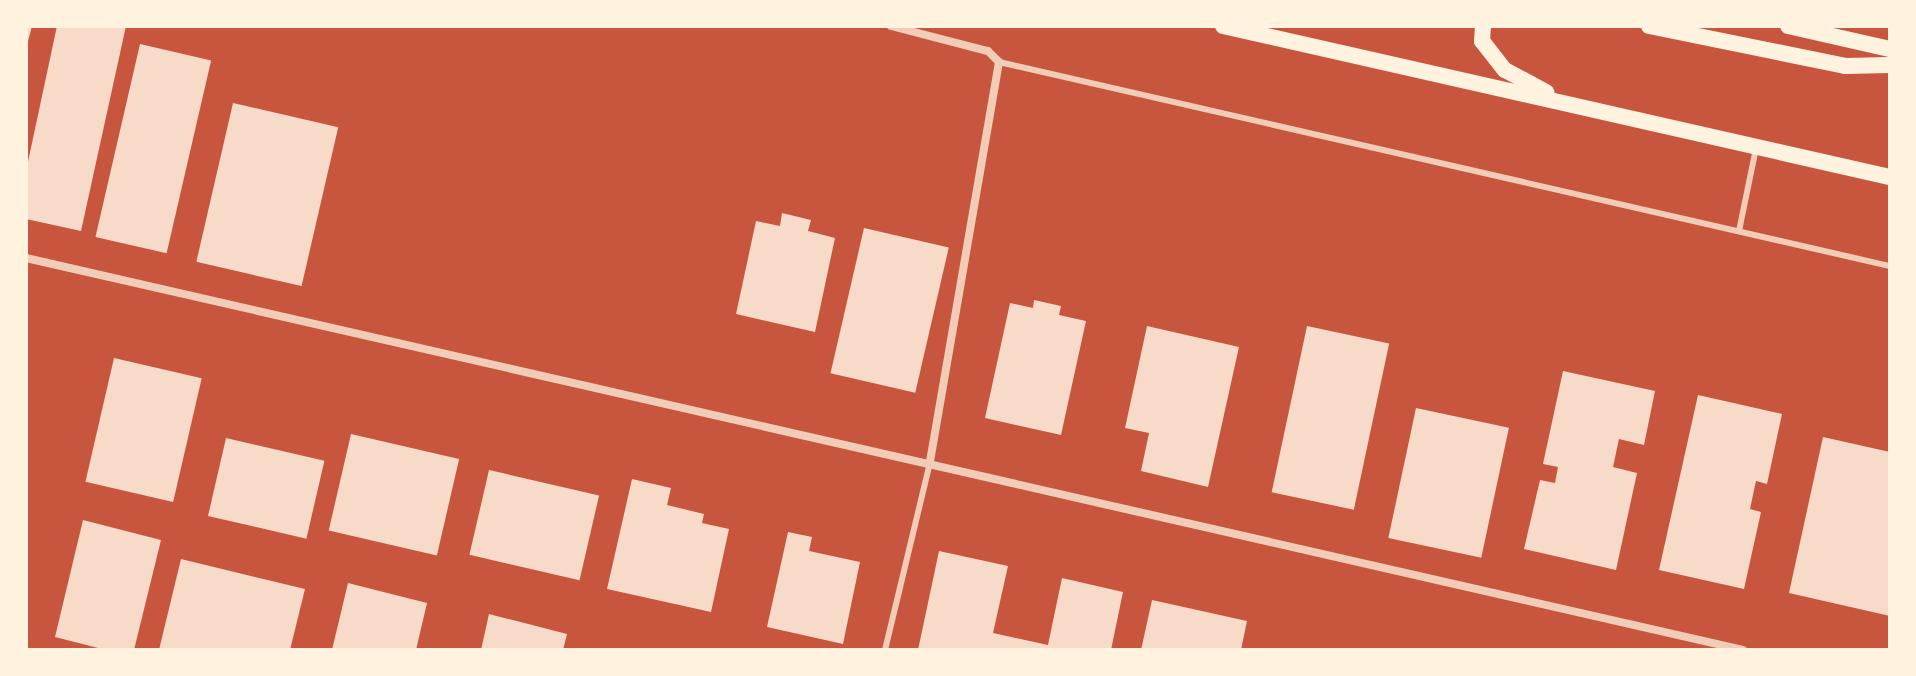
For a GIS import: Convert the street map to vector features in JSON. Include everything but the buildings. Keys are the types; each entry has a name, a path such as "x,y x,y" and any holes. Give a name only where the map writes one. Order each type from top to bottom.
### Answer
{"main road":[{"path":"1223,26 1890,177"},
{"path":"1483,26 1482,41 1505,70 1566,103"},
{"path":"1649,26 1845,66 1890,65"},
{"path":"1788,26 1890,49"}],"street":[{"path":"891,26 988,51 999,62 930,463"},
{"path":"26,258 930,463 1710,646 1743,650"}],"lane":[{"path":"999,62 1890,266"},
{"path":"1739,231 1756,146"},
{"path":"885,650 930,463"}]}
